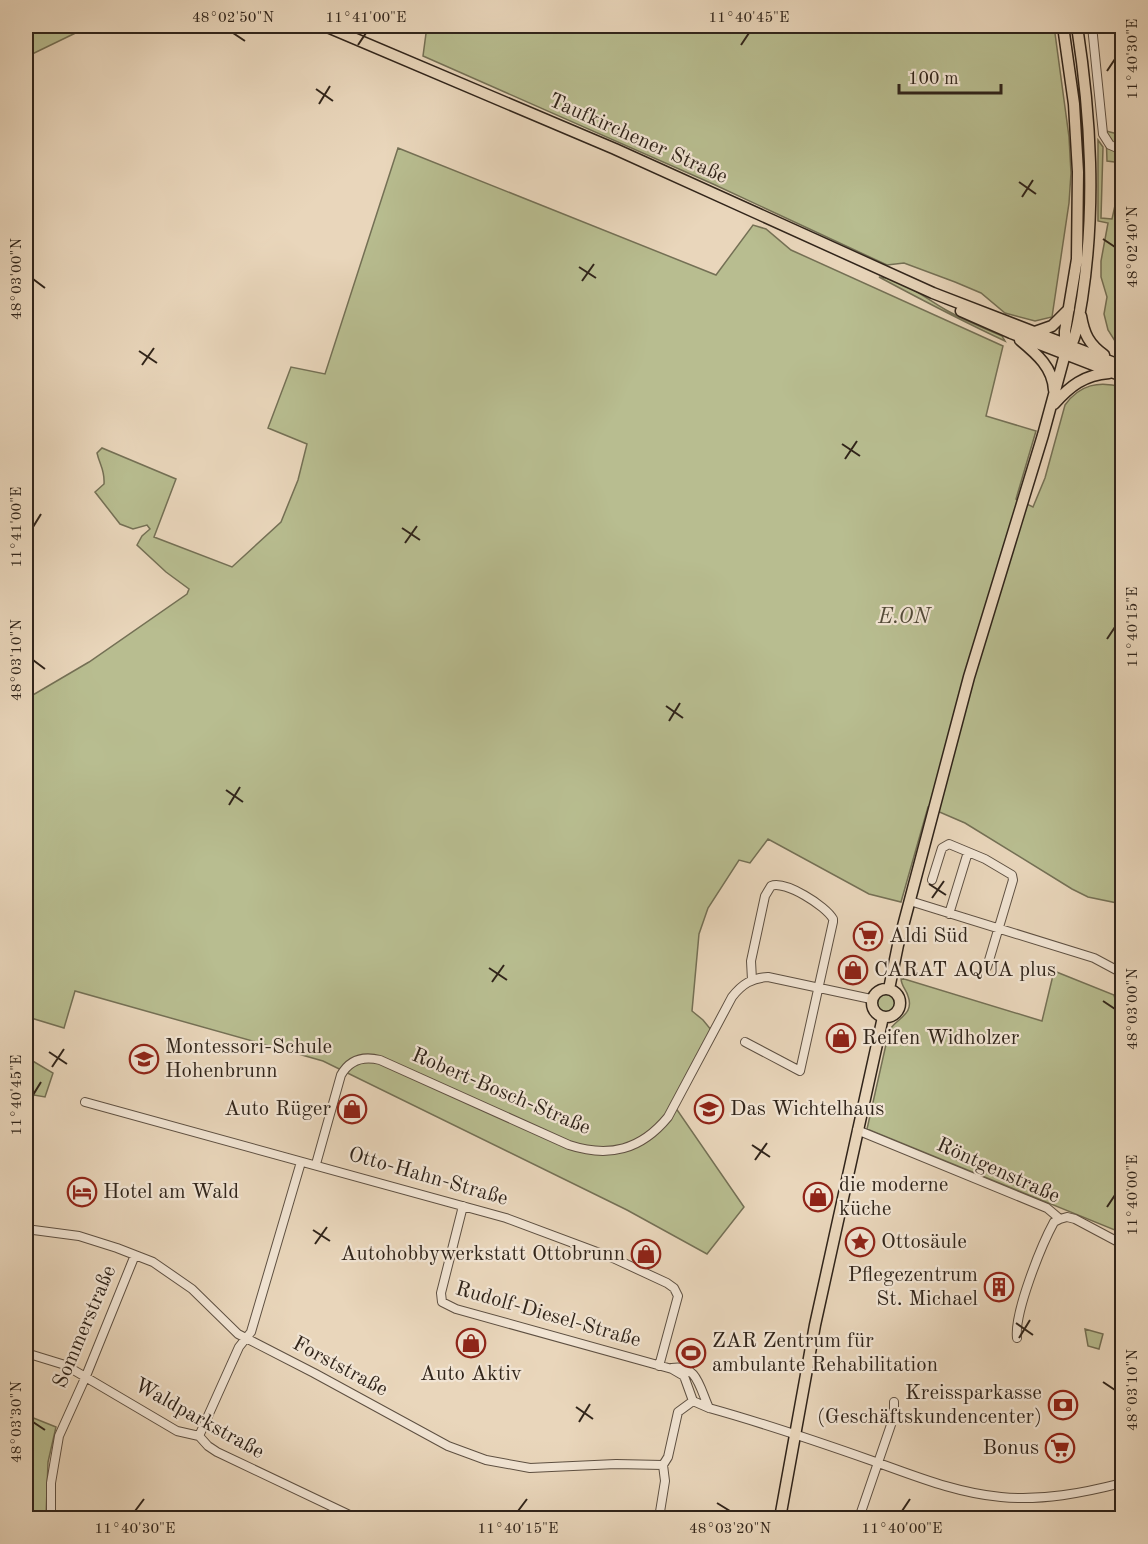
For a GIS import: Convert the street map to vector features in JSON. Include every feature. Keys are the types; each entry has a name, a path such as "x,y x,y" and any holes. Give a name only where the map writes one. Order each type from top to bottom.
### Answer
{"main road":[{"name":"Taufkirchener Straße","path":"325,26 605,145 933,293 1035,332 1067,348"},
{"path":"1063,26 1074,104 1078,172 1075,309 1089,343 1118,370"},
{"path":"889,989 922,851 969,677 1051,406 1088,258 1092,175 1087,101 1077,26"},
{"name":"Taufkirchener Straße","path":"933,293 954,308 1011,333 1067,348"},
{"path":"1035,332 1052,326 1075,309"},
{"path":"1011,333 1031,349 1047,368 1053,382 1054,395"},
{"path":"1067,348 1118,370"},
{"path":"1051,406 1079,380 1118,370"},
{"path":"880,989 889,989 898,995 900,1006 894,1015 883,1017 873,1011 872,999 880,989"},
{"path":"780,1518 815,1325 883,1017"}],"street":[{"path":"1092,26 1103,134 1110,145 1122,150"},
{"path":"932,880 939,853 944,845 949,844 1012,875 987,967"},
{"path":"949,914 968,852"},
{"path":"745,1042 800,1071 819,988 833,919 820,904 781,884 776,884 771,886 765,896 751,961 752,980 768,977 819,988 872,999"},
{"path":"910,902 1094,958 1122,973"},
{"name":"Robert-Bosch-Straße","path":"316,1164 341,1075 350,1064 364,1057 380,1060 569,1145 601,1152 631,1146 650,1136 668,1117 732,997 738,989 752,980"},
{"name":"Otto-Hahn-Straße","path":"85,1102 506,1218 613,1258 674,1288 678,1296 659,1366"},
{"name":"Röntgenstraße","path":"857,1130 1047,1208 1060,1219 1066,1217 1075,1220 1122,1244"},
{"path":"199,1436 239,1347 251,1332 301,1162"},
{"name":"Rudolf-Diesel-Straße","path":"463,1206 441,1293 442,1302 446,1306 659,1366 682,1367 691,1371 696,1378 709,1408"},
{"path":"1017,1338 1016,1325 1041,1252 1054,1222 1060,1219"},
{"name":"Forststraße","path":"26,1229 79,1236 153,1262 180,1280 238,1334 448,1446 486,1460 530,1468 616,1464 663,1465"},
{"name":"Sommerstraße","path":"51,1518 51,1483 59,1436 135,1255"},
{"name":"Waldparkstraße","path":"26,1353 65,1365 182,1434 199,1436 217,1452 356,1518"},
{"path":"672,1368 684,1376 693,1401 709,1408 795,1434 950,1488 1001,1497 1038,1498 1122,1483"},
{"path":"659,1518 665,1481 663,1465 668,1457 678,1412 693,1401"},
{"path":"859,1518 894,1416 894,1402"},
{"path":"328,1518 331,1508"}],"green space":[{"path":"42,26 90,26 26,57 26,34"},
{"path":"427,26 1054,26 1069,137 1071,173 1069,203 1052,317 1035,321 1005,313 981,293 955,282 904,263 887,265 713,184 423,56"},
{"path":"1106,131 1122,135 1122,163 1107,161"},
{"path":"1098,140 1103,147 1101,218 1112,219 1122,174 1122,350 1108,330 1104,314 1107,297 1101,277 1101,261 1108,223 1098,221"},
{"name":"E.ON","path":"398,148 716,275 753,225 766,229 791,250 1003,346 986,416 1036,431 1016,499 1033,507 1045,478 1065,405 1077,392 1090,386 1106,384 1122,387 1122,904 1088,897 1072,889 965,823 928,807 901,902 869,894 768,839 750,863 739,860 708,908 699,934 692,1011 712,1031 673,1104 744,1207 707,1254 627,1210 323,1061 75,991 64,1028 31,1018 26,1033 26,699 89,662 187,594 189,589 166,572 137,545 150,529 147,525 133,529 120,524 95,492 104,484 103,471 97,453 102,448 176,479 154,537 232,567 281,522 298,480 307,444 268,428 291,367 325,374"},
{"path":"879,277 905,285 953,314 1002,336 1005,341 941,310"},
{"path":"1054,971 1114,995 1122,1025 1122,1233 867,1129 889,1031 909,1008 908,996 901,978 1042,1021"},
{"path":"886,992 894,995 897,1003 894,1011 886,1014 878,1011 875,1003 878,995"},
{"path":"26,1057 53,1073 45,1097 34,1095 26,1110"},
{"path":"1085,1329 1103,1334 1099,1349 1088,1346"},
{"path":"26,1415 56,1427 48,1462 46,1517 26,1517"}],"place":[{"name":"Aldi Süd","path":"868,936"},
{"name":"CARAT AQUA plus","path":"853,970"},
{"name":"Reifen Widholzer","path":"841,1038"},
{"name":"Montessori-Schule Hohenbrunn","path":"144,1059"},
{"name":"Auto Rüger","path":"352,1109"},
{"name":"Das Wichtelhaus","path":"709,1109"},
{"name":"Hotel am Wald","path":"82,1192"},
{"name":"die moderne küche","path":"818,1197"},
{"name":"Ottosäule","path":"860,1242"},
{"name":"Autohobbywerkstatt Ottobrunn","path":"646,1254"},
{"name":"Pflegezentrum St. Michael","path":"999,1287"},
{"name":"Auto Aktiv","path":"471,1343"},
{"name":"ZAR Zentrum für ambulante Rehabilitation","path":"691,1353"},
{"name":"Kreissparkasse (Geschäftskundencenter)","path":"1063,1405"},
{"name":"Bonus","path":"1060,1448"}]}
